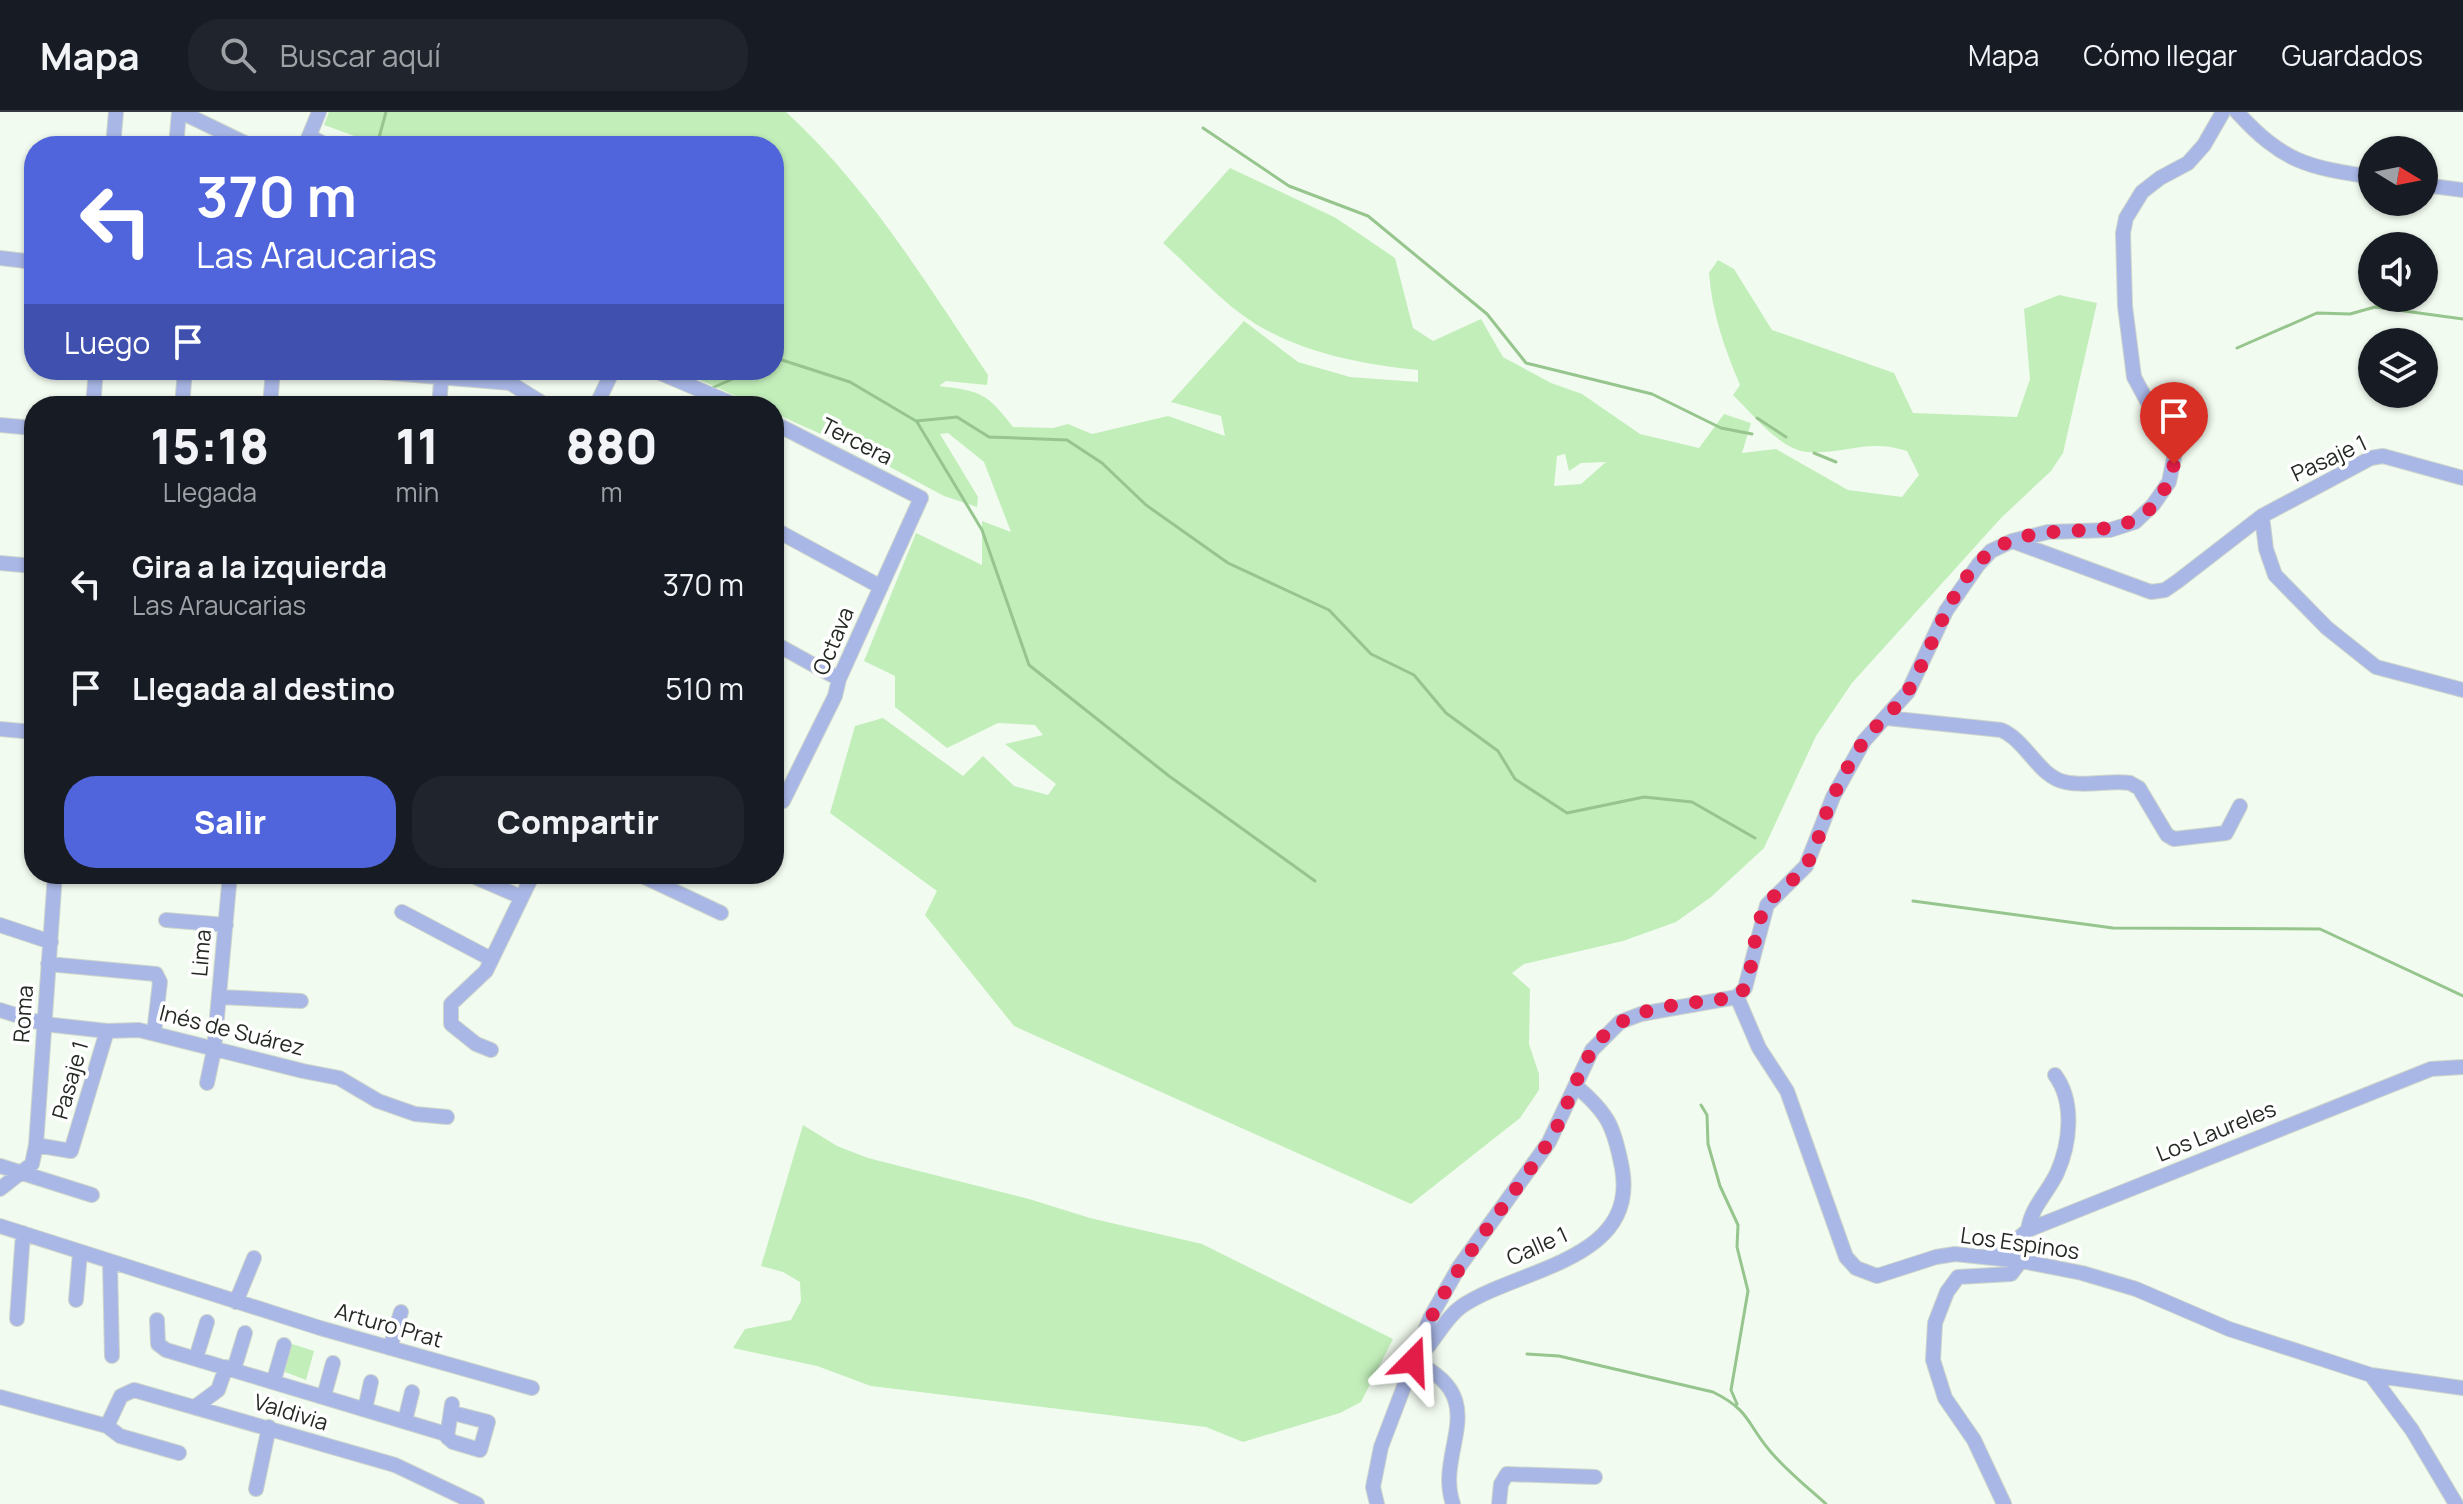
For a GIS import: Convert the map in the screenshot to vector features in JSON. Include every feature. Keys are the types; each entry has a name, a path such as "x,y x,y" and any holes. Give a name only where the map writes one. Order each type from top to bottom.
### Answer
{"street":[{"path":"114,136 116,112"},
{"path":"177,136 180,112 200,116 226,136"},
{"path":"309,136 319,112"},
{"path":"1377,1504 1373,1487 1381,1447 1430,1318 1459,1267 1549,1142 1592,1050 1620,1022 1641,1014 1737,997 1750,976 1767,905 1806,866 1833,797 1864,741 1908,692 1958,593 1991,551 2012,541 2048,532 2110,530 2135,522 2153,505 2169,482 2175,453 2134,377 2125,306 2123,233 2126,218 2142,192 2188,163 2204,145 2223,112"},
{"path":"2237,112 2267,145 2294,159 2329,171 2358,175"},
{"path":"2438,187 2463,190"},
{"path":"0,258 24,261"},
{"path":"487,380 510,383 531,396"},
{"path":"677,380 714,396"},
{"path":"0,425 24,427"},
{"name":"Tercera","path":"784,428 921,498"},
{"name":"Pasaje 1","path":"2012,541 2151,592 2165,590 2262,516 2371,458 2383,456 2463,478"},
{"name":"Octava","path":"784,790 835,696 839,679 921,498"},
{"path":"2262,516 2266,549 2275,575 2327,628 2376,667 2463,690"},
{"path":"784,534 881,587"},
{"path":"0,563 24,565"},
{"path":"784,649 839,679"},
{"path":"1887,718 2001,730 2015,736 2053,777 2063,782 2130,783 2139,788 2167,835 2174,839 2226,833 2240,806"},
{"path":"0,729 24,731"},
{"name":"Roma","path":"24,1174 32,1164 36,1145 54,884"},
{"name":"Lima","path":"207,1083 220,997 229,884"},
{"path":"491,884 521,897"},
{"path":"491,1050 459,1032 451,1024 450,1013 453,1000 478,981 528,884"},
{"path":"659,884 721,913"},
{"path":"402,912 491,959"},
{"path":"166,920 226,925"},
{"path":"0,925 51,942"},
{"path":"48,964 159,976 154,1033"},
{"path":"220,997 301,1001"},
{"name":"Los Espinos","path":"1737,997 1759,1048 1787,1091 1846,1257 1856,1268 1877,1276 1936,1257 2021,1261 2136,1289 2229,1329 2371,1375 2463,1388"},
{"name":"Inés de Suárez","path":"0,1010 44,1024 154,1033 339,1078 378,1101 415,1114 447,1117"},
{"name":"Pasaje 1","path":"36,1145 71,1151 107,1031"},
{"name":"Los Laureles","path":"1995,1258 2028,1230 2431,1069 2463,1067"},
{"path":"2028,1230 2032,1211 2057,1172 2065,1147 2066,1095 2055,1075"},
{"name":"Calle 1","path":"1413,1361 1426,1352 1458,1308 1495,1288 1575,1255 1618,1219 1623,1204 1624,1178 1614,1130 1599,1106 1576,1086"},
{"path":"0,1166 92,1195"},
{"path":"0,1189 24,1174"},
{"name":"Arturo Prat","path":"0,1226 236,1302 532,1388"},
{"path":"17,1319 23,1233"},
{"path":"76,1300 80,1253"},
{"path":"236,1302 254,1258"},
{"path":"2004,1504 1974,1440 1945,1398 1932,1342 1939,1308 1958,1277 2011,1274 2021,1261"},
{"path":"110,1263 112,1356"},
{"path":"390,1348 401,1312"},
{"path":"157,1320 158,1344 446,1434 450,1441 473,1451 483,1446 488,1422 453,1409 446,1434"},
{"path":"196,1358 207,1322"},
{"path":"195,1407 218,1390 236,1370 245,1333"},
{"path":"274,1380 284,1345"},
{"path":"1413,1361 1430,1369 1445,1382 1458,1413 1459,1430 1449,1474 1453,1504"},
{"path":"324,1396 333,1363"},
{"path":"218,1390 236,1370"},
{"path":"2371,1375 2412,1430 2456,1504"},
{"path":"365,1409 371,1382"},
{"name":"Valdivia","path":"107,1426 121,1396 130,1390 395,1465 477,1504"},
{"path":"405,1421 412,1392"},
{"path":"0,1397 107,1426 120,1436 179,1453"},
{"path":"256,1489 269,1427"},
{"path":"1499,1504 1501,1484 1507,1474 1595,1477"}],"green space":[{"path":"329,112 786,112 816,141 870,204 988,375 987,385 946,381 939,386 982,396 1013,427 1053,428 1068,424 1092,434 1168,416 1225,436 1221,416 1171,402 1244,321 1298,362 1350,377 1418,382 1418,370 1326,354 1260,327 1221,298 1163,243 1230,168 1336,218 1395,258 1413,328 1433,341 1481,319 1503,357 1551,383 1582,394 1640,434 1699,448 1724,414 1751,423 1742,453 1776,449 1848,490 1902,497 1919,475 1907,451 1892,447 1867,446 1821,452 1797,449 1776,437 1733,395 1740,385 1720,330 1709,273 1718,260 1734,269 1772,330 1894,373 1913,413 2017,417 2030,379 2024,309 2059,295 2097,303 2063,453 2051,471 2001,518 1852,683 1816,736 1764,848 1711,897 1676,922 1623,941 1524,964 1512,973 1530,989 1529,1044 1539,1074 1539,1090 1520,1118 1411,1204 1014,1026 925,915 937,891 830,813 855,726 883,718 963,776 983,756 1014,786 1048,795 1056,784 1005,744 1043,735 1035,725 998,723 947,748 895,707 895,676 864,661 916,533 982,565 982,521 1011,532 984,462 948,433 940,434 978,497 977,507 944,496 875,459 873,453 870,456 784,417 784,396 736,396 700,380 784,380 784,136 354,136 324,125","holes":["1565,454 1569,471 1581,463 1606,462 1581,484 1554,486 1557,456"]},
{"path":"803,1125 837,1146 868,1158 1029,1199 1090,1218 1202,1244 1393,1339 1361,1402 1340,1413 1243,1442 1206,1427 871,1386 817,1366 733,1348 745,1329 791,1320 801,1301 800,1282 783,1272 761,1266"},
{"path":"289,1343 314,1351 306,1380 280,1370"}],"waterway":[{"path":"379,136 386,112"},
{"path":"1203,128 1289,186 1368,216 1487,314 1526,363 1652,394 1721,428 1752,434"},
{"path":"2237,348 2317,313 2350,314 2375,307 2463,319"},
{"path":"784,361 850,382 916,421 957,417 989,437 1067,440 1102,463 1146,505 1228,563 1329,610 1371,654 1414,675 1446,713 1498,751 1515,779 1567,813 1644,797 1692,802 1755,838"},
{"path":"712,388 730,380"},
{"path":"1757,418 1786,437"},
{"path":"917,422 982,530 1029,665 1169,776 1315,881"},
{"path":"1814,453 1836,462"},
{"path":"1913,901 2113,928 2320,929 2463,996"},
{"path":"1701,1105 1707,1115 1708,1144 1720,1186 1738,1225 1737,1247 1748,1291 1731,1390 1737,1404"},
{"path":"1527,1354 1559,1356 1713,1392 1735,1405 1776,1458 1826,1504"}],"route":[{"path":"1413,1361 1430,1318 1459,1267 1549,1142 1592,1050 1604,1035 1620,1022 1641,1014 1737,997 1745,988 1767,905 1806,866 1833,797 1864,741 1908,692 1946,611 1978,565 1991,551 2012,541 2048,532 2110,530 2135,522 2153,505 2169,482 2174,464"}]}
